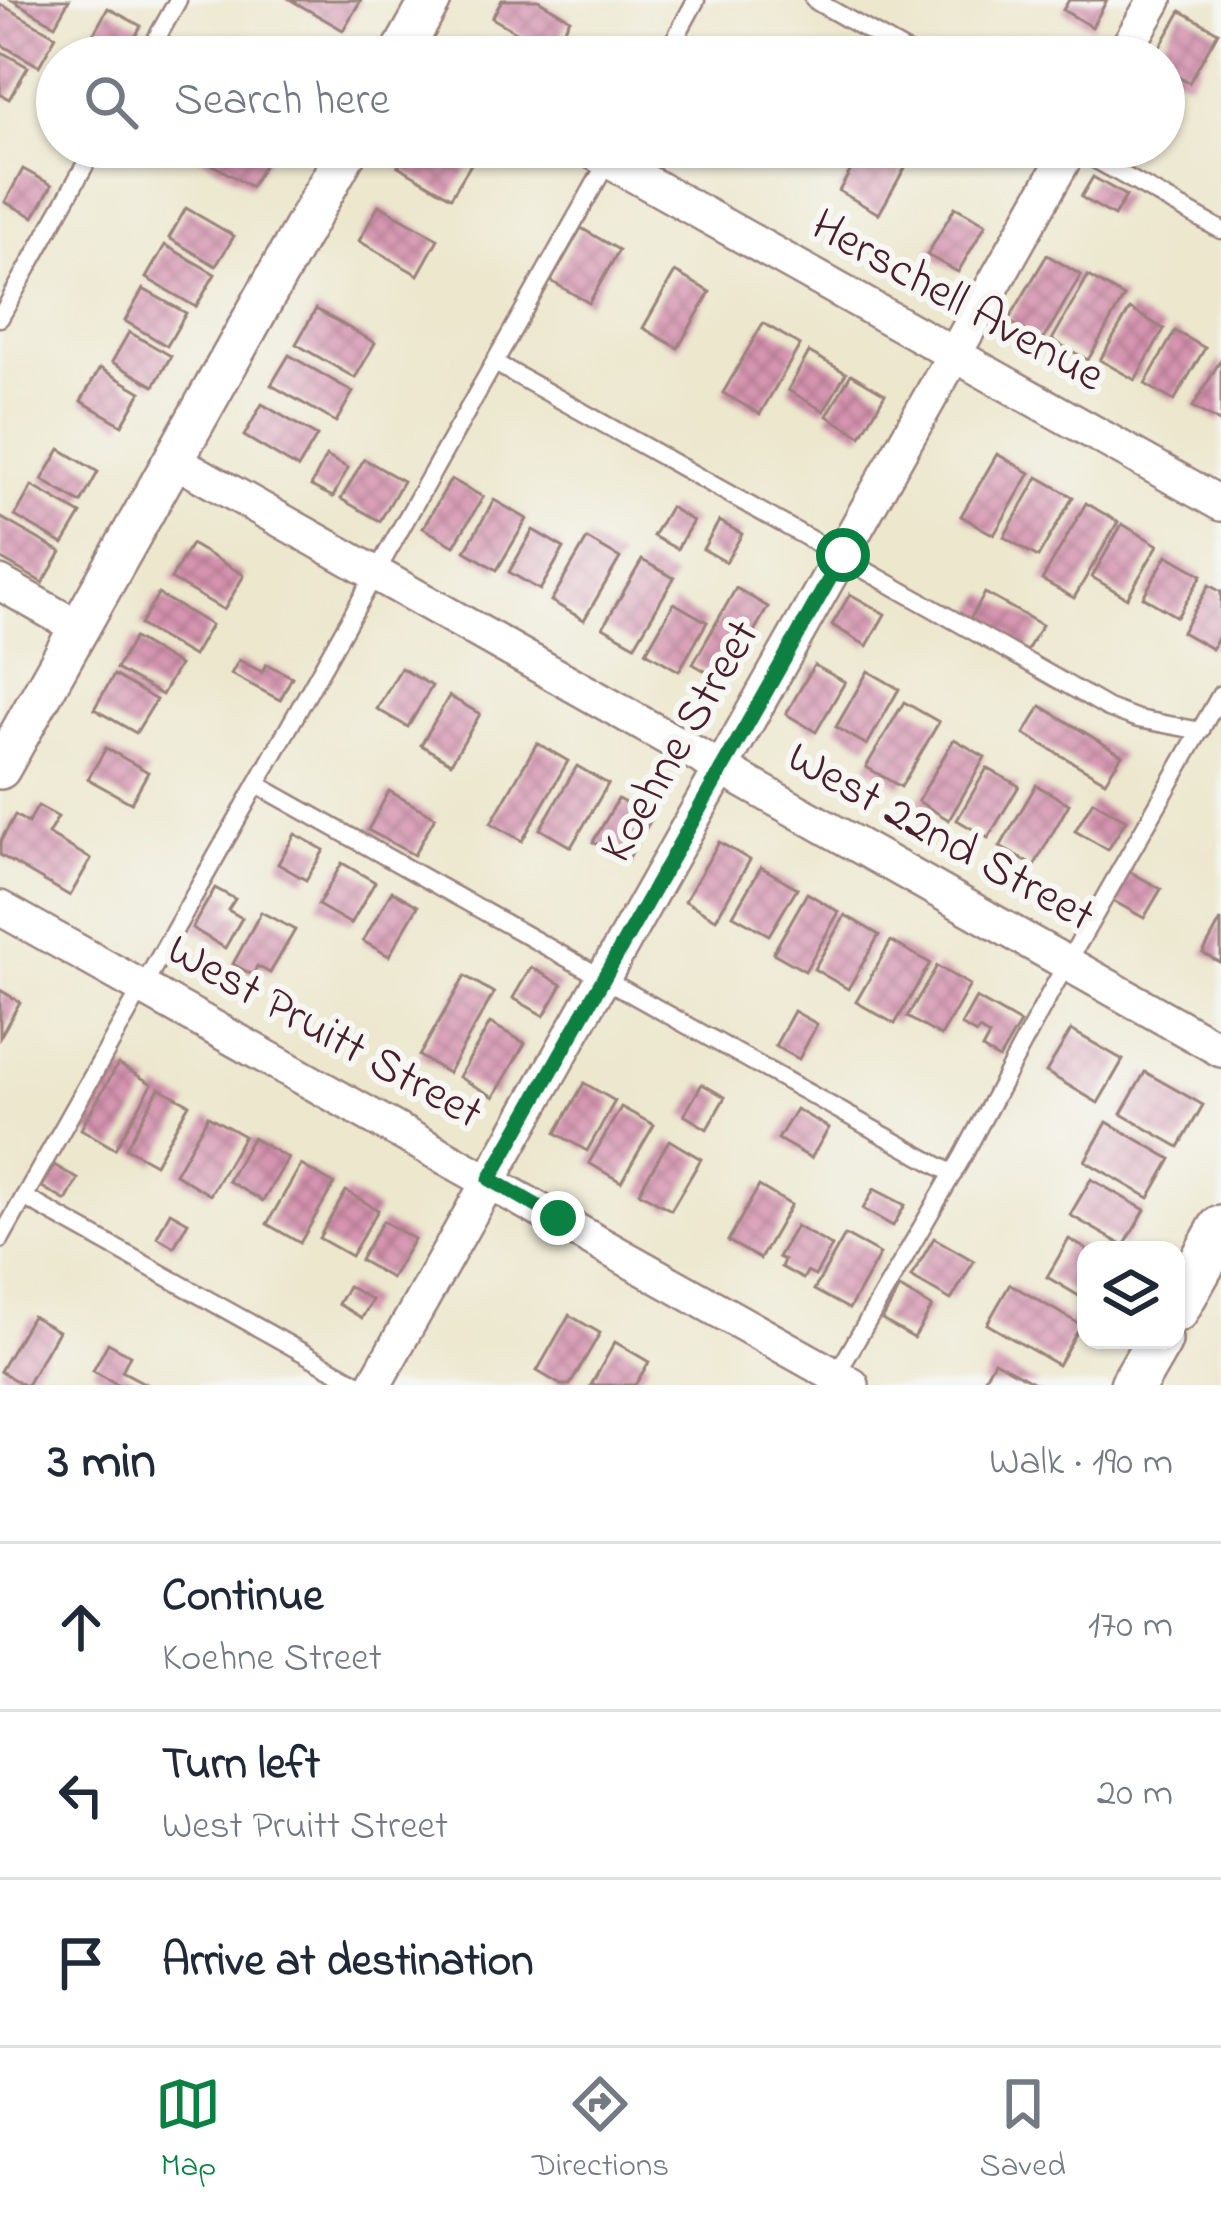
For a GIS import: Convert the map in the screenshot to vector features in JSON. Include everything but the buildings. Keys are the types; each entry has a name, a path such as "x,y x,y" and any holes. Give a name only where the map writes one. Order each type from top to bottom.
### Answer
{"main road":[{"path":"1185,1293 1221,1229"},
{"path":"1133,1385 1154,1349"}],"street":[{"path":"417,36 431,0"},
{"path":"1134,36 1155,0"},
{"path":"0,769 337,168"},
{"name":"Herschell Avenue","path":"631,168 1221,504"},
{"name":"Koehne Street","path":"374,1385 1060,168"},
{"name":"West 22nd Street","path":"174,460 1221,1050"},
{"path":"0,583 80,628"},
{"name":"West Pruitt Street","path":"0,908 490,1179 839,1382"}],"lane":[{"path":"158,36 178,0"},
{"path":"676,36 696,0"},
{"path":"814,0 878,36"},
{"path":"0,318 83,168"},
{"path":"0,1240 495,363 595,168"},
{"path":"1110,168 1221,230"},
{"path":"495,363 1108,708 1138,719 1201,730"},
{"path":"839,1382 1221,694"},
{"path":"258,785 953,1174"},
{"path":"24,1197 361,1385"}],"route":[{"path":"558,1218 490,1179 843,555"}]}
